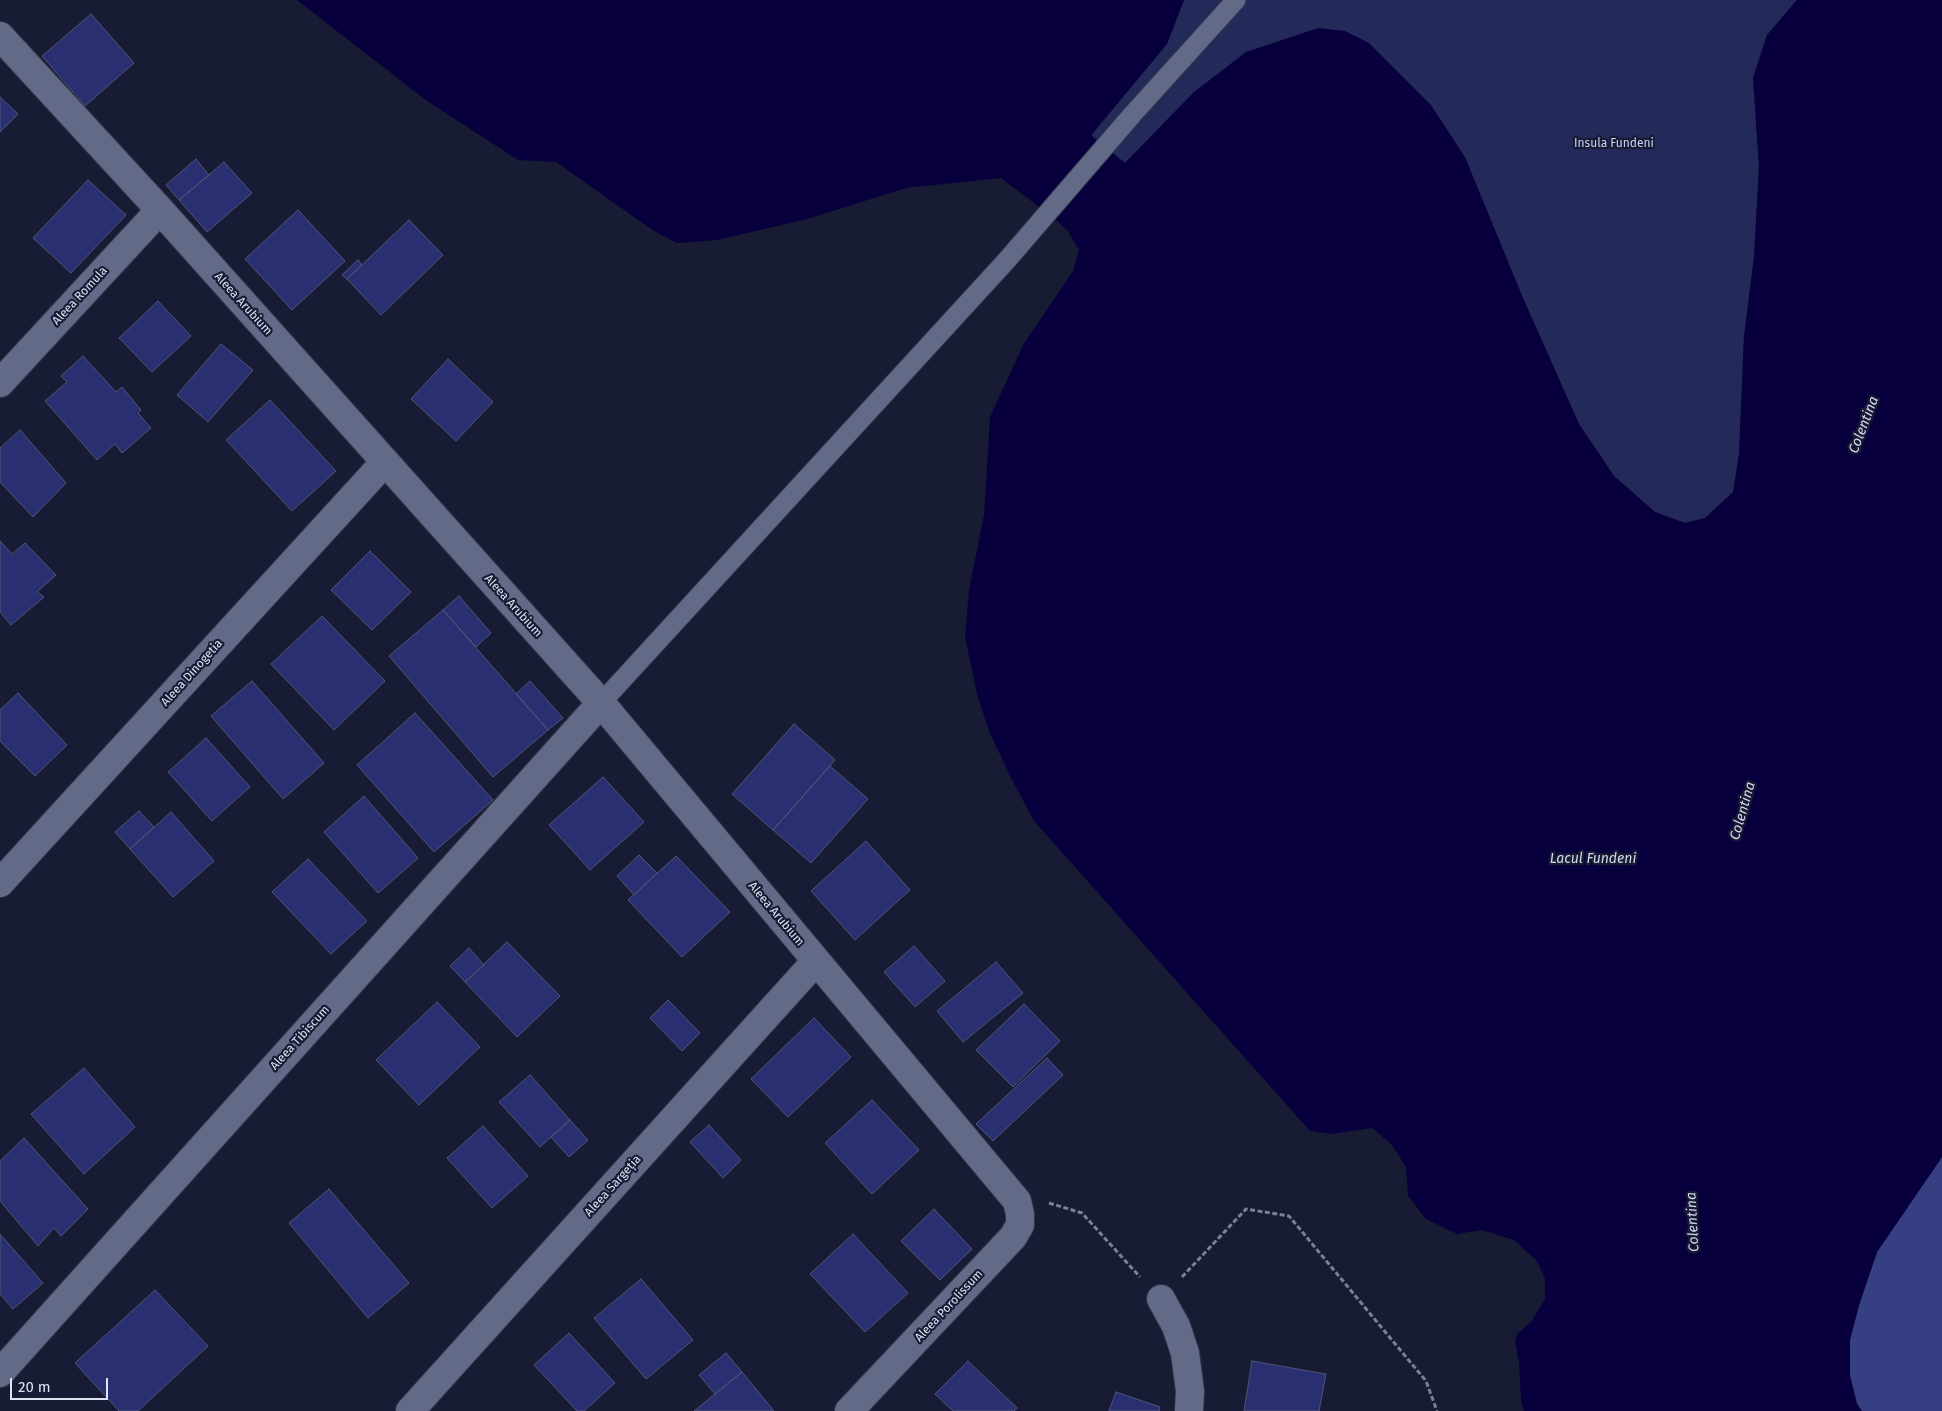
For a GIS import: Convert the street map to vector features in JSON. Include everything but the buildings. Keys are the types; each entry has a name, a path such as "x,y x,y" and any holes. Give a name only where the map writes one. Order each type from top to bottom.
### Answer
{"street":[{"name":"Aleea Arubium","path":"0,36 160,210 601,704 1010,1191"},
{"name":"Aleea Romula","path":"0,383 160,210"},
{"name":"Aleea Dinogetia","path":"0,882 384,463"},
{"name":"Aleea Tibiscum","path":"0,1373 601,704"},
{"name":"Aleea Sargeția","path":"410,1411 816,961"},
{"name":"Aleea Porolissum","path":"849,1411 1013,1237 1020,1225 1020,1214 1017,1202 1010,1191"},
{"path":"1161,1299 1176,1326 1185,1353 1190,1391 1189,1411"}],"lane":[{"path":"601,704 1007,260 1132,115 1236,0"}],"path":[{"path":"1010,1191 1082,1213 1161,1299 1246,1209 1290,1216 1426,1381 1437,1411"}],"green space":[{"name":"Insula Fundeni","path":"1184,0 1797,0 1767,35 1753,78 1759,166 1754,257 1744,336 1739,454 1733,492 1705,518 1685,523 1655,512 1614,476 1579,424 1523,298 1194,92 1125,163 1091,136 1167,44"}],"shaded area":[{"path":"1942,1157 1942,1411 1862,1411 1857,1404 1850,1376 1850,1340 1859,1305 1877,1252"}],"water":[{"name":"Lacul Fundeni","path":"297,0 1184,0 1167,44 1091,135 1125,163 1194,92 1246,52 1318,28 1345,31 1369,43 1431,105 1465,157 1523,298 1579,424 1614,476 1655,512 1685,523 1705,518 1733,492 1739,454 1744,336 1754,257 1759,166 1753,78 1767,35 1797,0 1942,0 1942,1157 1877,1252 1859,1305 1850,1340 1850,1376 1857,1404 1862,1411 1524,1411 1521,1400 1519,1363 1515,1341 1517,1334 1531,1322 1545,1299 1545,1279 1537,1261 1514,1240 1482,1230 1457,1234 1426,1219 1408,1196 1406,1167 1392,1145 1372,1128 1332,1134 1310,1131 1034,821 989,731 977,694 965,637 969,590 984,515 990,417 1023,345 1073,271 1079,250 1068,231 1056,220 1001,178 906,188 807,219 717,240 677,243 654,231 556,162 518,160 427,101"}],"water label":[{"name":"Colentina","path":"1864,425"},
{"name":"Colentina","path":"1743,811"},
{"name":"Colentina","path":"1693,1222"}]}
